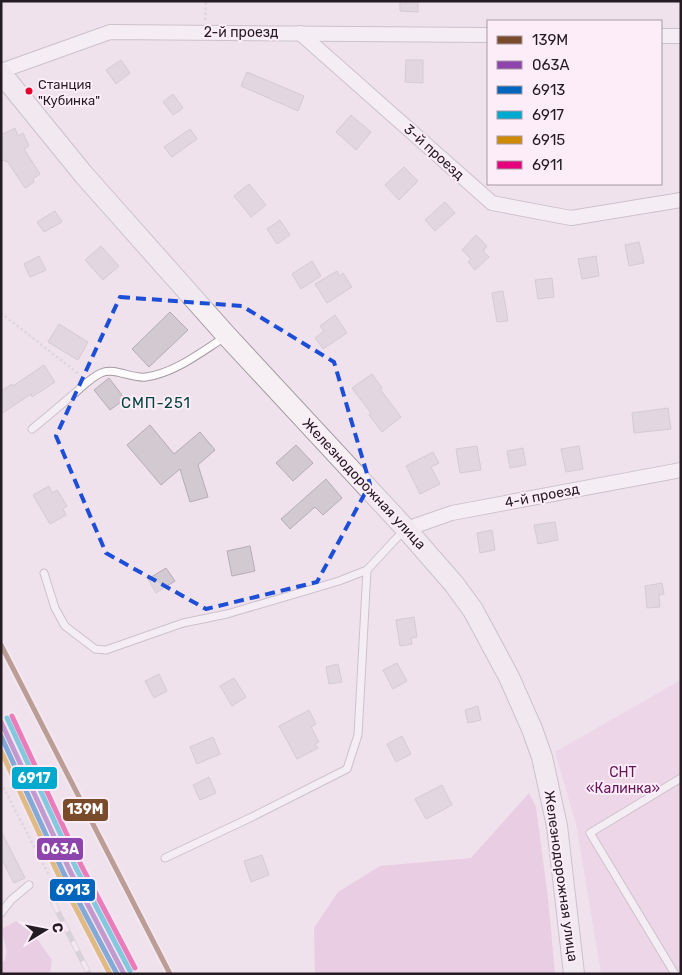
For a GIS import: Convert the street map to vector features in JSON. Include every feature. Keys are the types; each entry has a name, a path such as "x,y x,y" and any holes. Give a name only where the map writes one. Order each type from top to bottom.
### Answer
{"street":[{"name":"2-й проезд","path":"1,72 110,32 487,34"},
{"name":"3-й проезд","path":"300,33 492,203 571,218 681,200"},
{"path":"662,36 681,36"},
{"name":"Железнодорожная улица","path":"1,72 84,175 228,336 406,529 454,584 473,610 505,669 532,729 542,757 557,826 574,974"},
{"name":"4-й проезд","path":"406,529 452,513 681,470"}],"lane":[{"path":"32,429 88,381 102,372 113,372 134,377 161,374 184,363 228,336"},
{"path":"44,573 55,608 65,626 96,649 106,650 183,624 227,614 339,581 367,570 406,529"},
{"path":"165,858 348,769 358,734 367,570"},
{"path":"675,974 590,833 681,778"},
{"path":"1,913 11,900 29,885"}],"path":[{"path":"204,32 206,1"},
{"path":"1,313 88,381"},
{"path":"1,783 49,875"}],"highlighted area":[{"path":"120,297 242,306 334,362 370,484 317,582 206,609 106,553 56,436"}],"green space":[{"name":"СНТ «Калинка»","path":"681,680 681,974 601,974 576,824 555,752"}],"shaded area":[{"path":"529,793 536,807 548,898 555,974 315,974 314,928 338,892 380,866 471,858"},
{"path":"16,921 35,936 52,960 50,974 1,974 1,963 5,960 6,952 2,929"}],"building":[{"path":"400,1 418,1 418,12 400,11"},
{"path":"121,60 130,73 116,84 106,70"},
{"path":"406,60 423,60 423,83 405,82"},
{"path":"247,72 304,96 298,111 241,86"},
{"path":"173,94 183,108 173,115 163,102"},
{"path":"351,115 371,132 356,150 336,132"},
{"path":"15,128 18,136 23,133 29,146 24,149 40,174 33,179 34,182 25,188 7,161 1,161 1,135"},
{"path":"190,129 197,139 172,157 164,147"},
{"path":"404,167 418,181 399,200 385,185"},
{"path":"249,184 266,205 251,217 234,196"},
{"path":"445,202 455,213 435,231 425,220"},
{"path":"55,211 62,222 44,232 37,222"},
{"path":"280,220 290,235 277,244 267,229"},
{"path":"476,235 487,246 483,251 489,257 475,270 468,262 471,259 462,250"},
{"path":"639,242 644,263 629,266 625,245"},
{"path":"101,246 119,266 103,280 85,260"},
{"path":"39,256 46,270 30,277 24,264"},
{"path":"596,256 599,276 582,279 578,259"},
{"path":"312,261 321,276 301,289 292,274"},
{"path":"337,271 340,276 343,273 352,287 327,303 315,284"},
{"path":"552,278 554,297 538,299 535,280"},
{"path":"503,291 508,321 497,322 492,293"},
{"path":"170,312 188,330 149,367 132,349"},
{"path":"335,315 347,333 323,349 315,338 324,331 320,326"},
{"path":"59,324 88,342 78,360 48,342"},
{"path":"44,365 55,382 32,397 31,394 1,414 1,391 12,384 13,386"},
{"path":"372,374 382,388 380,389 401,417 382,432 369,415 371,413 352,388"},
{"path":"109,378 125,399 110,410 94,390"},
{"path":"668,408 671,429 634,433 632,413"},
{"path":"150,425 174,454 200,432 215,450 198,465 208,497 190,502 180,469 161,485 127,445"},
{"path":"296,445 313,463 293,481 276,463"},
{"path":"477,446 481,470 460,473 456,449"},
{"path":"579,446 583,469 566,472 561,449"},
{"path":"523,448 526,465 510,468 507,451"},
{"path":"433,452 439,463 431,467 440,484 420,494 406,466"},
{"path":"326,479 342,498 323,515 315,507 290,529 281,519"},
{"path":"49,486 52,493 57,490 67,506 63,509 66,515 50,524 33,495"},
{"path":"555,522 558,540 538,544 534,525"},
{"path":"492,530 495,550 480,553 477,533"},
{"path":"250,546 255,571 232,576 227,551"},
{"path":"166,568 175,581 156,593 148,579"},
{"path":"662,583 664,594 659,595 660,607 647,608 645,586"},
{"path":"414,617 417,637 411,638 412,644 400,646 396,620"},
{"path":"397,663 407,681 393,689 383,670"},
{"path":"338,664 342,682 329,684 326,667"},
{"path":"159,674 167,691 154,698 145,681"},
{"path":"234,678 246,697 232,706 220,686"},
{"path":"478,706 481,720 468,723 465,710"},
{"path":"309,710 316,724 311,727 319,742 315,744 318,748 297,759 279,726"},
{"path":"402,736 411,754 396,762 387,744"},
{"path":"213,737 220,754 197,764 190,747"},
{"path":"209,777 216,793 200,800 193,785"},
{"path":"442,785 452,805 426,819 415,799"},
{"path":"1,831 25,878 14,883 1,858"},
{"path":"262,855 269,875 251,882 244,861"}],"railway":[{"path":"53,902 89,974"}],"transit line":[{"name":"139М","path":"1,645 170,974"},
{"name":"6911","path":"12,716 81,865 135,968"},
{"name":"6917","path":"7,718 76,868 130,971"},
{"name":"063А","path":"1,722 70,871 124,974"},
{"name":"6913","path":"1,736 64,874 117,974"},
{"name":"6915","path":"1,751 59,876 110,974"}],"place":[{"name":"Станция \"Кубинка\"","path":"29,91"}],"district":[{"name":"СМП-251","path":"156,403"}]}
